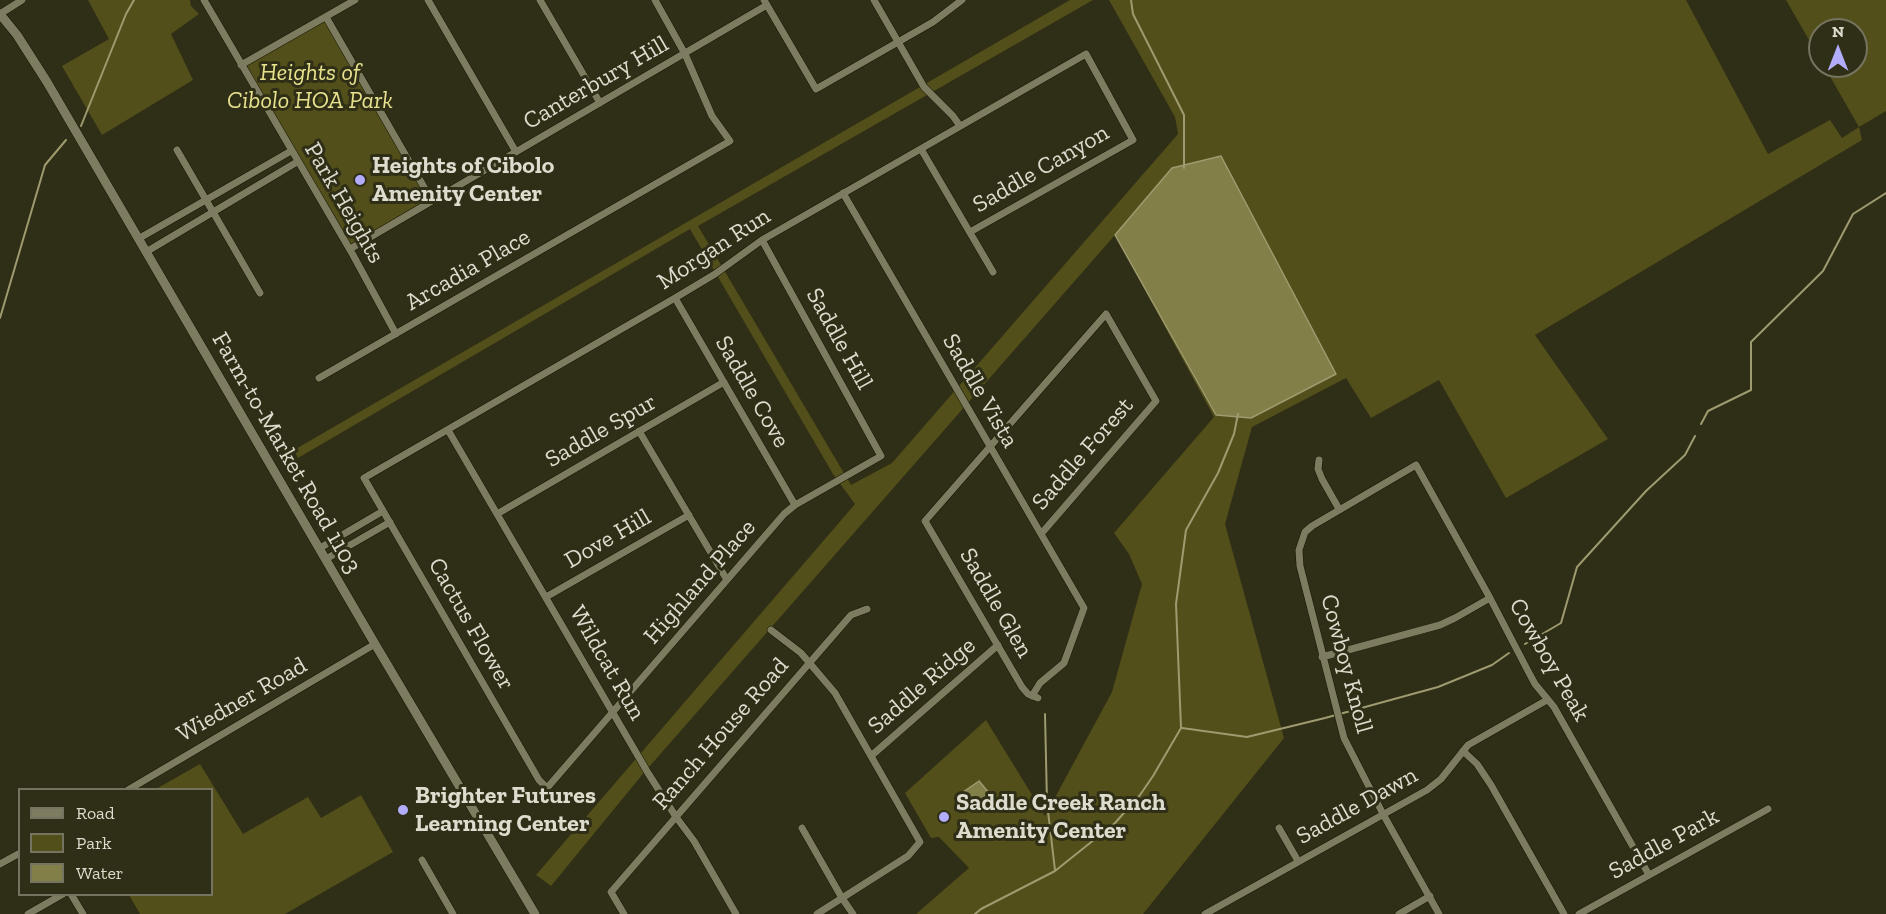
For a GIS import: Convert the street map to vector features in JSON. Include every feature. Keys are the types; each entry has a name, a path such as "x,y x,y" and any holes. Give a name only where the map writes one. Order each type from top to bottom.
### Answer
{"main road":[{"name":"Farm-to-Market Road 1103","path":"0,14 17,35 47,82 535,914"}],"street":[{"path":"0,14 22,0"},
{"name":"Park Heights","path":"204,0 350,249 396,334"},
{"path":"241,65 355,0"},
{"path":"428,0 516,152"},
{"path":"540,0 600,104"},
{"path":"655,0 685,54"},
{"path":"874,0 927,90 960,126"},
{"path":"766,2 816,90 944,15 962,0"},
{"name":"Canterbury Hill","path":"350,249 685,54 766,2"},
{"path":"326,17 432,201"},
{"name":"Arcadia Place","path":"319,378 730,141 712,116 685,54"},
{"name":"Morgan Run","path":"364,478 675,298 715,274 762,240 1086,54 1132,140"},
{"name":"Saddle Canyon","path":"970,232 1132,140"},
{"path":"921,149 993,272"},
{"path":"177,150 260,293"},
{"path":"138,239 291,151"},
{"path":"146,252 297,162"},
{"name":"Saddle Vista","path":"843,193 1084,608 1064,663 1040,683 1035,697"},
{"name":"Saddle Hill","path":"762,240 881,456"},
{"name":"Saddle Cove","path":"675,298 795,505"},
{"name":"Saddle Forest","path":"991,447 1106,314 1156,401 1041,534"},
{"name":"Saddle Spur","path":"497,514 724,382"},
{"name":"Wildcat Run","path":"448,430 648,773 694,842 736,914"},
{"path":"639,431 727,580"},
{"name":"Saddle Glen","path":"991,447 925,521 1022,687 1035,697"},
{"name":"Highland Place","path":"547,788 784,514 795,505 881,456"},
{"path":"1319,460 1318,469 1322,479 1339,509"},
{"name":"Cowboy Knoll","path":"1416,465 1339,509 1305,532 1299,550 1300,566 1344,738 1439,914"},
{"name":"Cowboy Peak","path":"1416,465 1528,671 1554,707 1649,875"},
{"name":"Cactus Flower","path":"364,478 539,780 547,788"},
{"path":"320,548 383,511"},
{"name":"Dove Hill","path":"546,597 689,515"},
{"path":"326,559 390,522"},
{"path":"1322,657 1440,625 1490,598"},
{"name":"Ranch House Road","path":"624,914 611,892 851,615 867,609"},
{"path":"771,630 801,653 835,693 920,842 908,856 817,914"},
{"name":"Wiedner Road","path":"130,788 375,644"},
{"name":"Saddle Ridge","path":"871,756 998,645"},
{"name":"Saddle Dawn","path":"1205,914 1434,785 1474,740 1547,699"},
{"path":"1463,752 1477,764 1491,785 1564,914"},
{"name":"Saddle Park","path":"1579,914 1768,809"},
{"path":"802,828 853,914"},
{"path":"1279,828 1298,861"},
{"path":"0,864 18,854"},
{"path":"422,860 451,913"},
{"path":"28,914 60,896"},
{"path":"72,896 83,914"},
{"path":"1399,914 1430,896"}],"green space":[{"path":"88,0 190,0 191,6 199,14 171,34 193,80 102,135 62,66 109,39"},
{"path":"1070,0 1093,0 698,226 851,485 892,463 1178,134 1175,117 1109,0 1686,0 1768,154 1830,120 1842,138 1859,127 1862,140 1535,335 1608,439 1506,498 1439,380 1371,418 1346,378 1252,427 1225,524 1284,738 1143,914 916,914 969,868 939,837 931,838 905,793 986,720 1045,816 1112,692 1142,584 1129,554 1114,533 1214,417 1115,235 642,775 551,886 536,875 855,504 833,474 690,229 298,458 294,450"},
{"path":"1786,0 1886,0 1886,111 1859,127 1831,78 1868,78 1868,18 1808,18 1808,38"},
{"name":"Heights of Cibolo HOA Park","path":"326,17 432,201 350,249 241,65"},
{"path":"200,764 243,834 308,797 321,818 361,795 393,852 285,914 140,914 130,896 213,896 213,788 158,788"}],"water":[{"path":"1221,156 1336,374 1251,418 1216,415 1115,235 1172,168"},
{"path":"979,781 989,793 967,810 956,797"}],"waterway":[{"path":"81,126 126,14 134,0"},
{"path":"1131,0 1133,14 1184,115 1184,168"},
{"path":"0,318 45,165 66,140"},
{"path":"1701,424 1708,411 1751,390 1751,342 1823,271 1853,214 1886,193"},
{"path":"975,914 1055,871 1115,823 1140,795 1181,728 1176,604 1186,530 1218,473 1234,434 1238,414"},
{"path":"1525,644 1561,623 1577,567 1646,491 1685,455 1695,436"},
{"path":"1182,728 1247,737 1438,687 1492,665 1509,653"},
{"path":"1045,714 1047,803 1055,870"}],"place":[{"name":"Heights of Cibolo Amenity Center","path":"360,180"},
{"name":"Brighter Futures Learning Center","path":"403,810"},
{"name":"Saddle Creek Ranch Amenity Center","path":"944,817"}]}
